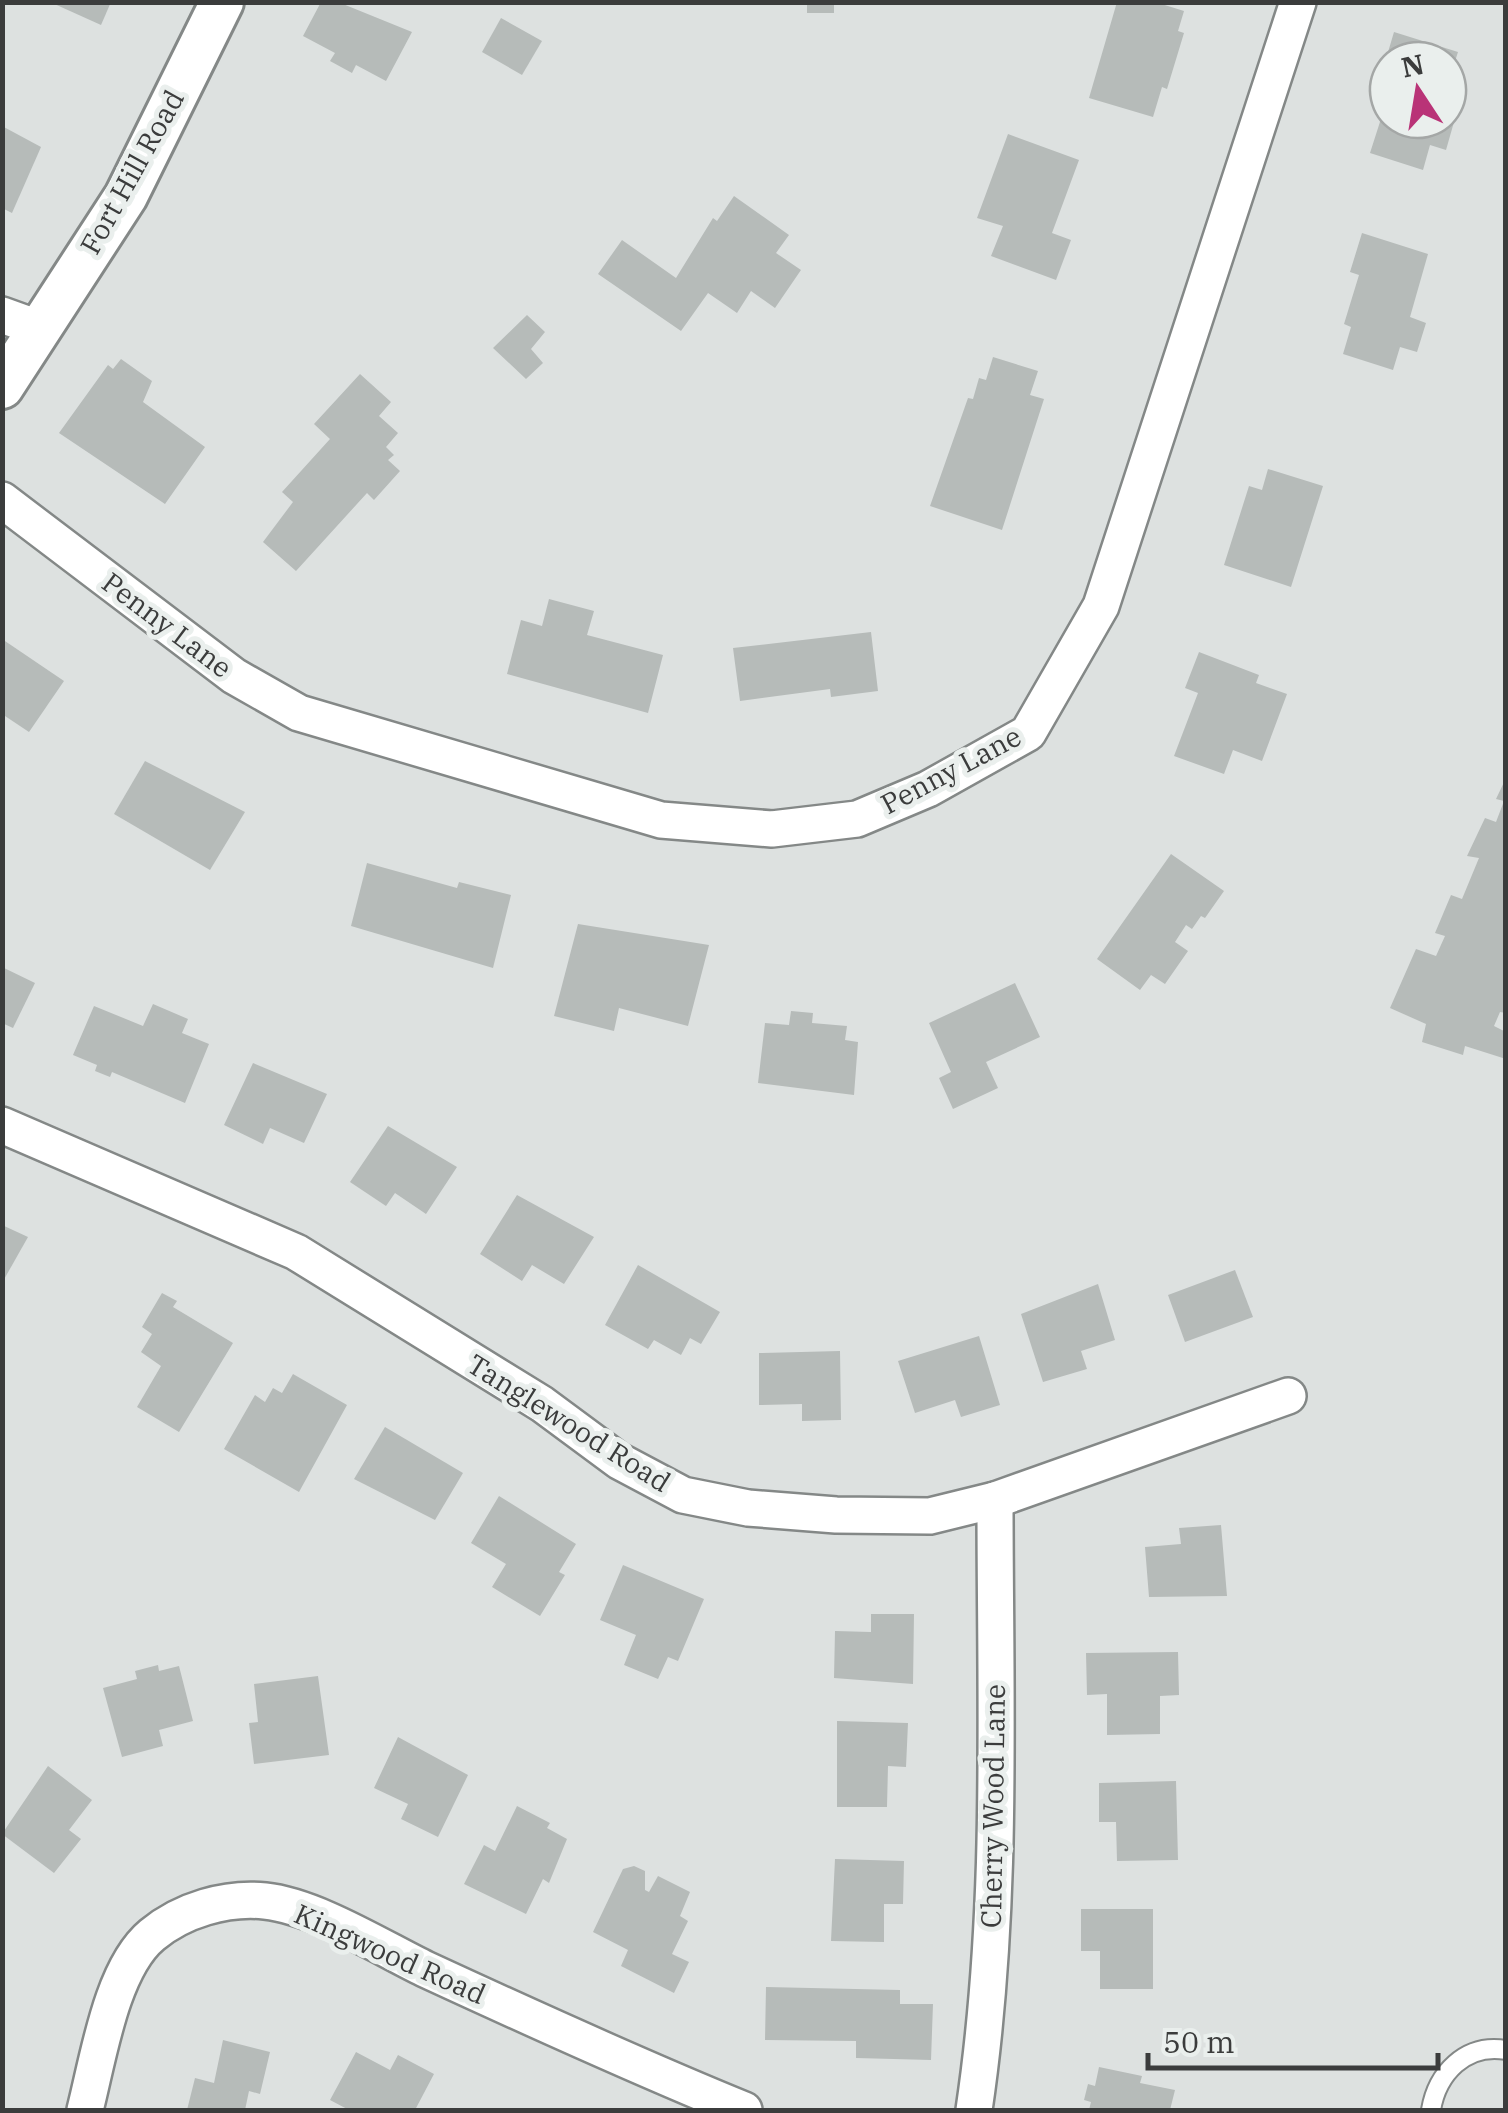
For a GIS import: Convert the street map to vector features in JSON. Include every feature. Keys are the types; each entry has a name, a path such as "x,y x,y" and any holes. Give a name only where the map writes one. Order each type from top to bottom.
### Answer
{"street":[{"name":"Fort Hill Road","path":"2,387 20,321 126,196 222,2"},
{"name":"Penny Lane","path":"2,500 234,676 299,712 662,820 772,830 857,818 928,789 1028,733 1101,606 1298,2"},
{"name":"Tanglewood Road","path":"2,1125 296,1252 542,1404 619,1461 683,1495 748,1508 836,1516 930,1516 995,1500 1288,1396"},
{"name":"Cherry Wood Lane","path":"974,2110 986,2028 994,1868 995,1500"},
{"name":"Kingwood Road","path":"85,2110 127,1969 150,1936 183,1916 232,1900 270,1901 321,1920 615,2058 744,2110"}],"lane":[{"path":"1431,2110 1443,2076 1457,2061 1475,2052 1506,2050"}],"building":[{"path":"50,2 111,2 101,25"},
{"path":"321,2 338,2 412,32 386,81 356,65 352,73 330,61 335,53 303,36"},
{"path":"807,2 834,2 834,13 807,13"},
{"path":"1117,2 1155,2 1184,11 1178,31 1184,33 1167,89 1162,87 1153,117 1089,98"},
{"path":"501,18 542,41 522,75 482,52"},
{"path":"1394,32 1420,40 1392,40"},
{"path":"2,126 41,147 12,213 2,208"},
{"path":"1008,134 1079,160 1052,233 1071,240 1056,280 991,256 1003,226 977,218"},
{"path":"1374,140 1449,140 1446,150 1430,145 1423,170 1370,153"},
{"path":"734,196 789,235 776,253 801,270 775,308 751,291 737,313 708,293 681,331 598,274 622,240 676,278 713,218 717,221"},
{"path":"1362,233 1428,254 1410,317 1426,323 1417,352 1400,347 1393,370 1343,354 1351,327 1344,324 1359,275 1350,272"},
{"path":"527,315 545,332 531,349 543,363 526,379 493,348"},
{"path":"993,357 1038,371 1030,395 1044,399 1002,530 930,506 968,398 973,399 979,378 986,380"},
{"path":"121,359 152,381 143,402 205,447 165,504 59,433 108,365 113,369"},
{"path":"360,374 391,402 379,416 398,433 386,447 394,455 388,460 400,471 374,500 367,493 296,571 263,542 293,502 282,492 330,439 314,424"},
{"path":"1268,469 1323,486 1291,587 1224,565 1249,486 1262,490"},
{"path":"549,599 594,611 587,635 663,655 648,713 507,674 521,620 542,626"},
{"path":"871,632 878,691 831,697 830,689 740,701 733,648"},
{"path":"2,639 64,681 29,732 2,714"},
{"path":"1199,652 1259,675 1256,683 1287,694 1262,761 1233,750 1224,774 1174,756 1198,693 1185,688"},
{"path":"145,761 245,812 210,870 114,814"},
{"path":"1506,778 1506,1013 1500,1012 1494,1026 1506,1032 1506,1059 1465,1046 1463,1055 1422,1042 1426,1024 1390,1008 1416,949 1436,956 1445,936 1435,933 1451,895 1462,899 1479,858 1467,856 1485,818 1496,822 1504,801 1496,799"},
{"path":"1171,854 1224,891 1205,918 1201,916 1192,929 1186,925 1175,942 1188,951 1165,984 1151,975 1140,990 1097,959"},
{"path":"367,863 457,888 459,882 511,895 493,968 351,926"},
{"path":"578,924 709,945 688,1026 619,1008 614,1031 554,1016"},
{"path":"2,967 35,983 13,1028 2,1023"},
{"path":"1015,983 1040,1037 986,1062 998,1088 953,1109 939,1078 951,1072 929,1023"},
{"path":"153,1004 188,1019 182,1033 209,1044 185,1103 112,1072 110,1077 95,1071 97,1065 73,1055 94,1006 143,1026"},
{"path":"791,1011 813,1013 812,1023 847,1026 845,1040 858,1042 854,1095 758,1083 765,1023 789,1025"},
{"path":"253,1063 327,1094 304,1143 270,1128 263,1144 224,1125"},
{"path":"388,1126 457,1167 426,1214 395,1193 386,1206 350,1182"},
{"path":"517,1195 594,1237 564,1284 532,1265 522,1281 480,1254"},
{"path":"2,1225 28,1237 2,1283"},
{"path":"638,1265 720,1312 701,1344 690,1338 681,1355 654,1340 648,1349 605,1325"},
{"path":"1235,1270 1253,1317 1185,1342 1168,1295"},
{"path":"1098,1284 1115,1340 1081,1351 1087,1369 1043,1382 1021,1314"},
{"path":"162,1293 177,1301 173,1307 233,1343 179,1432 137,1407 161,1366 141,1352 152,1334 142,1327"},
{"path":"979,1336 1000,1405 961,1417 955,1400 915,1413 898,1361"},
{"path":"840,1351 841,1420 802,1421 802,1404 759,1405 759,1353"},
{"path":"293,1374 347,1405 299,1492 224,1449 255,1395 265,1402 273,1388 282,1393"},
{"path":"385,1427 463,1473 435,1520 354,1479"},
{"path":"499,1496 576,1544 559,1572 565,1575 540,1616 492,1587 506,1564 471,1543"},
{"path":"1221,1525 1227,1596 1149,1597 1145,1547 1181,1544 1179,1528"},
{"path":"623,1565 704,1599 678,1661 668,1657 658,1679 624,1665 636,1635 600,1620"},
{"path":"871,1614 914,1614 913,1684 834,1678 835,1631 871,1632"},
{"path":"1178,1652 1179,1695 1160,1696 1160,1734 1107,1735 1107,1694 1087,1695 1086,1653"},
{"path":"158,1665 159,1671 179,1666 193,1721 159,1730 163,1746 122,1757 103,1688 137,1679 135,1671"},
{"path":"318,1676 329,1755 254,1764 249,1723 258,1722 254,1684"},
{"path":"837,1721 908,1723 906,1767 888,1766 887,1807 837,1807"},
{"path":"398,1737 468,1775 438,1837 401,1819 408,1804 374,1788"},
{"path":"48,1766 92,1800 69,1830 81,1839 54,1873 2,1834"},
{"path":"1176,1781 1178,1860 1117,1861 1116,1822 1099,1822 1099,1783"},
{"path":"517,1806 550,1823 547,1828 567,1839 549,1883 543,1879 526,1914 464,1884 484,1845 495,1851"},
{"path":"835,1859 904,1861 903,1904 884,1904 884,1942 831,1941"},
{"path":"634,1866 645,1871 645,1890 649,1892 658,1876 690,1892 680,1916 688,1921 672,1954 689,1962 674,1993 621,1966 628,1950 593,1932 623,1869"},
{"path":"1081,1909 1153,1909 1153,1989 1100,1989 1100,1951 1081,1951"},
{"path":"766,1987 900,1990 900,2004 933,2004 931,2060 856,2058 856,2041 765,2040"},
{"path":"223,2040 270,2052 260,2094 249,2091 245,2110 187,2110 195,2078 214,2083"},
{"path":"356,2052 390,2070 398,2055 434,2074 415,2110 349,2110 330,2100"},
{"path":"1099,2067 1142,2076 1140,2083 1175,2090 1170,2110 1089,2110 1091,2102 1084,2100 1088,2084 1095,2086"}]}
